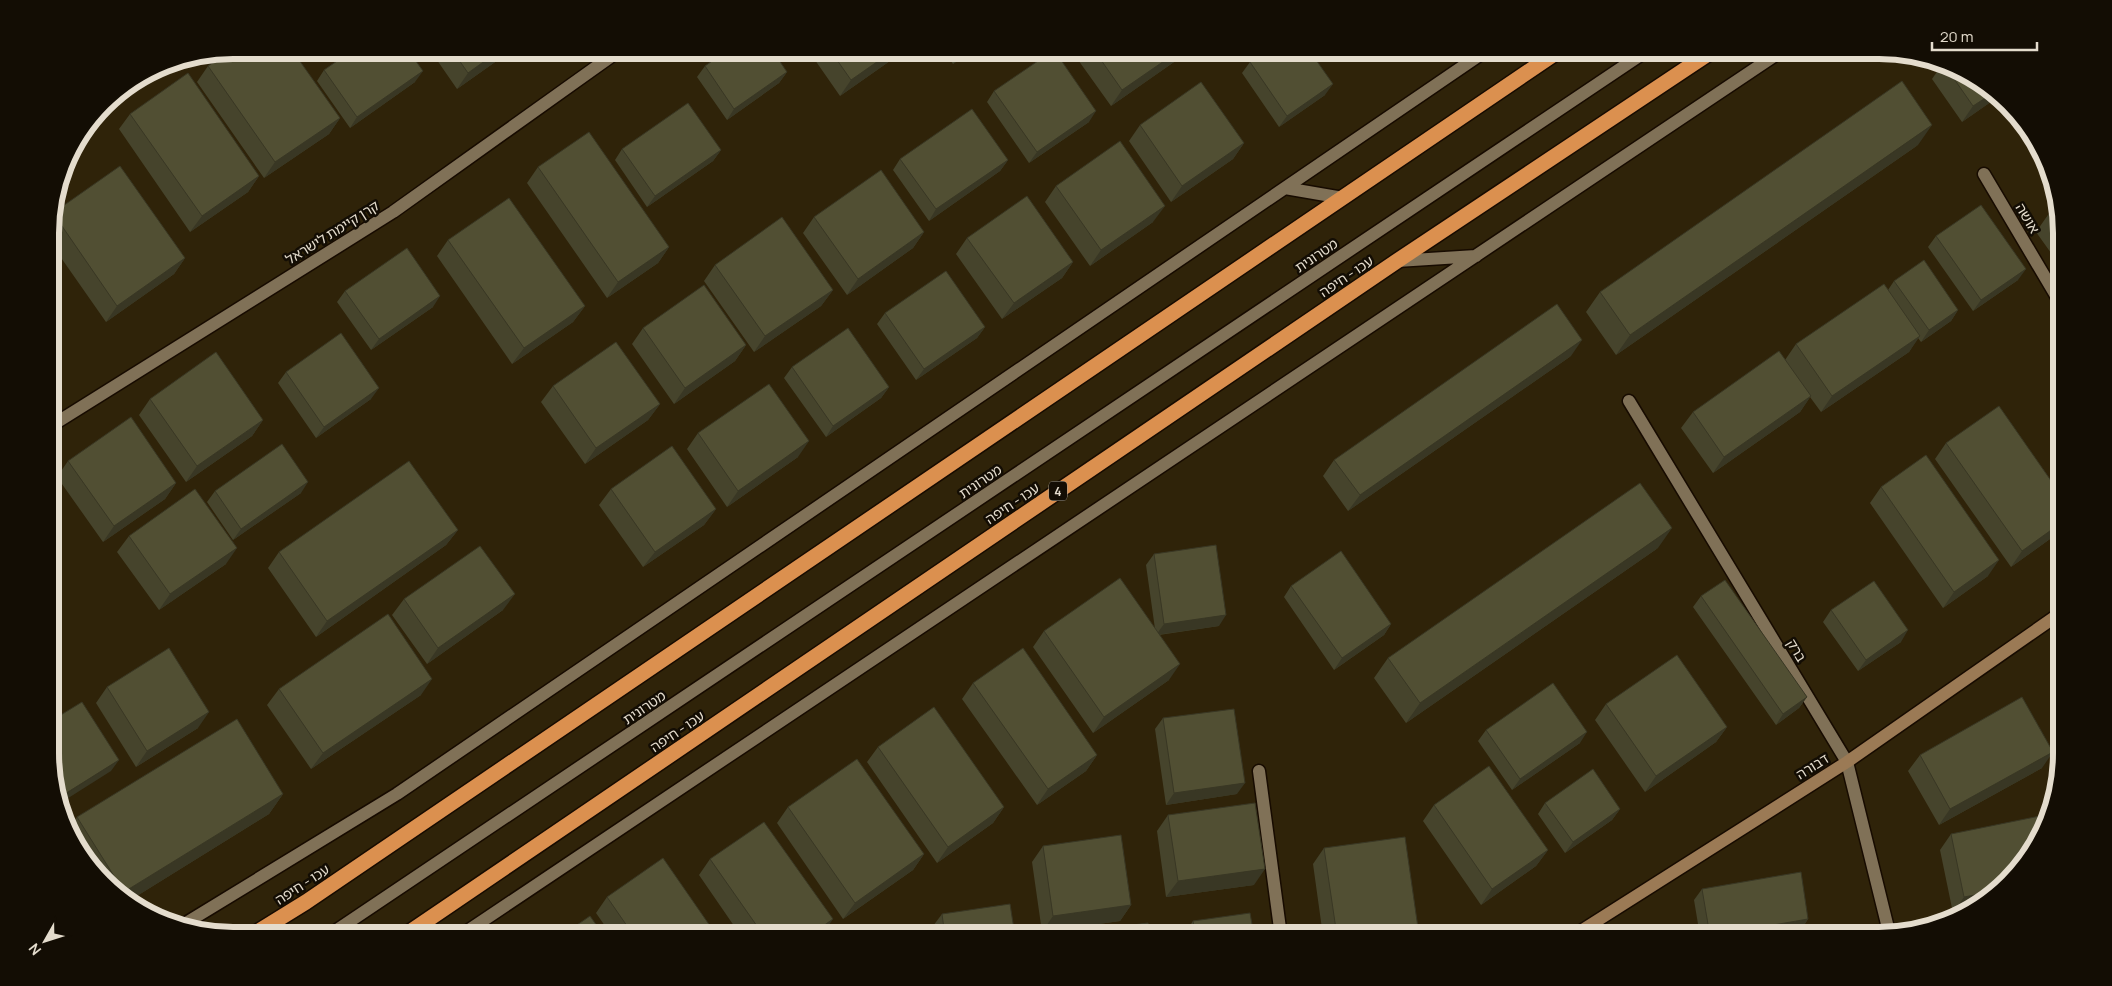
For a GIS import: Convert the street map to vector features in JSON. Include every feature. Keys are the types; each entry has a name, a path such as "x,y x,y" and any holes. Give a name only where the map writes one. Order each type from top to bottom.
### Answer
{"highway":[{"name":"עכו - חיפה","path":"265,927 322,891 1547,59"},
{"name":"עכו - חיפה","path":"417,927 1396,261 1700,59"}],"street":[{"name":"קרן קיימת לישראל","path":"59,421 393,212 607,59"},
{"path":"189,921 397,794 1475,59"},
{"name":"מטרונית","path":"341,927 1635,59"},
{"path":"473,927 1771,59"},
{"name":"אושה","path":"1984,174 2053,290"},
{"path":"1285,188 1343,198"},
{"path":"1396,261 1477,256"},
{"name":"ברק","path":"1629,401 1846,762 1888,927"},
{"name":"דבורה","path":"1587,927 1846,762 2053,618"},
{"path":"1259,770 1280,927"}],"building":[{"path":"221,59 298,59 340,118 275,162 208,66"},
{"path":"340,59 414,59 423,71 357,117 324,70"},
{"path":"458,59 487,59 468,73"},
{"path":"715,59 778,59 787,72 734,109 705,66"},
{"path":"836,59 881,59 851,80"},
{"path":"1041,59 1060,59 1096,111 1037,152 994,91"},
{"path":"1100,59 1167,59 1122,90"},
{"path":"1254,59 1315,59 1333,84 1287,116 1250,62"},
{"path":"188,73 259,176 202,216 130,114"},
{"path":"1951,75 1966,82 1987,97 1973,106"},
{"path":"1902,81 1932,125 1630,335 1600,292"},
{"path":"1201,82 1244,143 1182,186 1140,125"},
{"path":"688,103 721,150 655,196 622,149"},
{"path":"972,109 1008,160 936,209 900,159"},
{"path":"589,132 669,247 618,282 538,167"},
{"path":"1120,141 1165,206 1101,250 1056,186"},
{"path":"120,166 185,258 117,306 59,222 60,208"},
{"path":"881,170 924,232 858,279 814,217"},
{"path":"1027,196 1073,262 1014,303 967,238"},
{"path":"509,198 585,306 524,348 448,240"},
{"path":"1981,205 2026,269 1981,300 1936,236"},
{"path":"782,217 833,290 765,336 715,265"},
{"path":"407,248 440,296 379,339 345,291"},
{"path":"1924,260 1958,310 1929,330 1894,281"},
{"path":"946,271 985,327 924,369 885,313"},
{"path":"1884,284 1920,336 1832,396 1796,344"},
{"path":"704,285 746,345 685,388 643,328"},
{"path":"1557,304 1582,340 1360,495 1334,460"},
{"path":"848,328 889,387 833,426 792,367"},
{"path":"341,333 379,388 324,427 286,372"},
{"path":"616,342 660,404 596,448 553,386"},
{"path":"1779,351 1811,396 1724,457 1693,412"},
{"path":"216,352 263,420 197,466 150,399"},
{"path":"769,384 809,441 738,491 698,433"},
{"path":"1999,406 2053,484 2053,529 2022,551 1946,443"},
{"path":"131,417 176,483 114,526 68,461"},
{"path":"282,444 308,482 241,529 215,491"},
{"path":"672,446 716,509 655,552 611,489"},
{"path":"1926,455 1999,560 1954,592 1881,487"},
{"path":"409,461 458,530 327,621 279,552"},
{"path":"1640,483 1672,528 1420,703 1388,658"},
{"path":"195,489 237,548 170,594 129,536"},
{"path":"1216,545 1226,615 1164,624 1154,554"},
{"path":"480,546 515,594 438,648 404,599"},
{"path":"1341,551 1391,624 1342,658 1291,586"},
{"path":"1120,578 1180,664 1104,717 1044,631"},
{"path":"1725,580 1807,697 1783,714 1701,596"},
{"path":"1874,581 1908,630 1866,660 1831,610"},
{"path":"388,614 432,679 323,753 279,689"},
{"path":"169,648 209,712 147,751 107,687"},
{"path":"1023,648 1097,755 1048,789 973,683"},
{"path":"1677,655 1727,727 1656,776 1606,704"},
{"path":"1553,683 1587,732 1520,779 1486,730"},
{"path":"2022,697 2053,752 1950,809 1920,755"},
{"path":"82,702 119,760 64,794 60,776 59,716"},
{"path":"934,707 1004,807 948,847 878,747"},
{"path":"1234,709 1245,783 1174,793 1163,718"},
{"path":"237,719 283,794 126,891 119,884 77,817"},
{"path":"857,759 924,854 855,903 788,807"},
{"path":"1489,766 1548,850 1492,889 1434,805"},
{"path":"1593,769 1620,809 1573,842 1545,803"},
{"path":"1255,803 1265,869 1178,881 1168,815"},
{"path":"2040,816 2040,819 2030,840 2002,876 1981,894 1964,897 1951,834"},
{"path":"764,822 833,919 822,927 758,927 710,859"},
{"path":"1121,835 1131,905 1053,916 1043,846"},
{"path":"1405,837 1418,927 1336,927 1324,848"},
{"path":"663,858 711,927 628,927 607,897"},
{"path":"1801,872 1808,919 1762,927 1708,927 1702,889"},
{"path":"1010,904 1014,927 944,927 942,914"},
{"path":"1250,913 1252,927 1194,927 1193,921"},
{"path":"590,916 598,927 574,927"},
{"path":"1148,923 1149,927 1117,927"}]}
